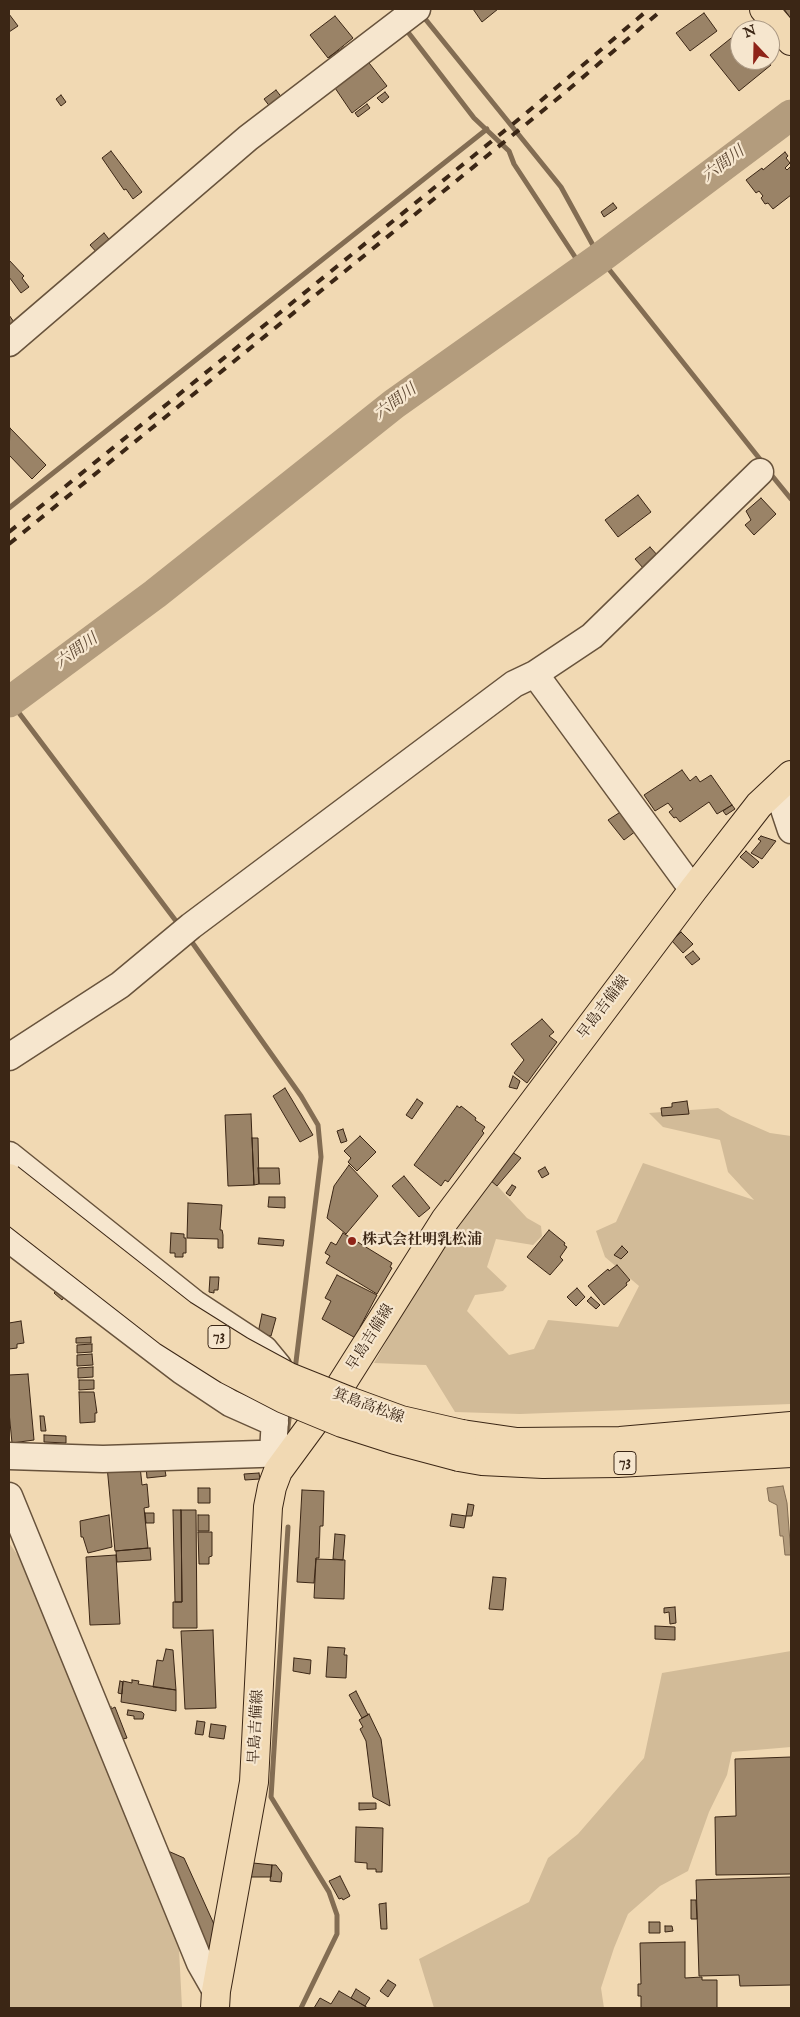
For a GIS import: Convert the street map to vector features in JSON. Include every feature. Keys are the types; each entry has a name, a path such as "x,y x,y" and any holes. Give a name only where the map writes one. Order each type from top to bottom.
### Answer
{"main road":[{"path":"764,9 791,41"},
{"name":"早島吉備線","path":"216,2000 254,1782 268,1507 282,1453 339,1388 445,1220 693,890 759,805 784,782"},
{"name":"箕島高松線","path":"9,1178 182,1314 241,1351 289,1377 401,1420 460,1446 482,1461 518,1464 618,1463 791,1453"},
{"name":"箕島高松線","path":"9,1208 168,1332 228,1370 284,1399 342,1423 395,1440 460,1446 517,1442 620,1441 791,1426"}],"street":[{"path":"9,343 248,138 407,15"},
{"path":"9,1057 120,985 185,930 514,684 536,674 592,636 760,472"},
{"path":"536,674 693,890"},
{"path":"784,782 791,830"},
{"path":"9,1155 194,1303 264,1349 278,1366 275,1423 282,1453 103,1459 9,1456"},
{"path":"9,1230 47,1185"},
{"path":"9,1239 182,1370 230,1402 275,1423"},
{"path":"9,1496 216,2000"}],"shaded area":[{"path":"718,1108 731,1116 770,1133 791,1136 791,1404 520,1414 455,1412 426,1365 374,1363 456,1220 490,1178 527,1218 541,1226 542,1236 533,1245 496,1239 487,1267 507,1286 503,1291 475,1295 467,1311 509,1355 534,1349 548,1320 618,1327 639,1286 605,1257 596,1231 616,1222 643,1163 754,1200 728,1172 720,1140 663,1127 649,1113"},
{"path":"783,1486 787,1503 791,1555 785,1555 783,1536 780,1536 777,1505 769,1501 767,1488"},
{"path":"9,1543 27,1568 178,1929 182,2008 9,2008"},
{"path":"791,1651 791,1747 732,1752 727,1775 709,1812 688,1871 660,1886 628,1914 601,1988 604,2008 434,2008 419,1959 529,1902 548,1858 578,1834 644,1758 662,1673"}],"building":[{"path":"473,9 498,9 482,22"},
{"path":"784,9 791,9 791,19"},
{"path":"704,13 717,31 690,51 676,33"},
{"path":"9,14 18,26 9,32"},
{"path":"335,16 353,38 328,58 310,35"},
{"path":"730,39 730,70 765,70 739,91 710,55"},
{"path":"344,47 348,52 333,63 329,57"},
{"path":"366,59 387,86 352,113 333,85"},
{"path":"276,90 283,99 271,108 264,99"},
{"path":"385,92 389,97 382,103 377,98"},
{"path":"61,95 66,102 61,106 56,99"},
{"path":"367,104 370,108 358,117 355,113"},
{"path":"111,151 142,192 133,199 126,189 124,190 102,158"},
{"path":"785,152 788,156 786,158 790,163 785,168 787,170 791,166 791,195 773,209 768,203 765,204 761,198 763,196 759,191 756,193 746,180 762,168 763,170"},
{"path":"613,203 617,208 604,217 601,212"},
{"path":"104,233 112,243 99,255 90,245"},
{"path":"9,260 24,276 22,278 29,287 21,293 9,277"},
{"path":"9,315 14,322 9,326"},
{"path":"10,428 46,465 32,479 9,455"},
{"path":"638,495 651,512 618,537 605,520"},
{"path":"761,498 776,514 754,535 745,525 751,520 746,511"},
{"path":"650,547 659,557 644,569 635,559"},
{"path":"682,770 690,781 696,776 700,782 711,775 732,805 717,814 709,802 680,822 669,812 673,809 668,803 655,811 644,795"},
{"path":"732,805 735,809 726,815 723,811"},
{"path":"622,811 636,831 624,840 608,820"},
{"path":"761,836 776,841 762,859 751,853 761,841 758,839"},
{"path":"746,851 759,862 753,868 740,857"},
{"path":"681,932 693,944 683,953 672,941"},
{"path":"693,951 700,959 692,965 685,957"},
{"path":"542,1019 554,1032 549,1036 557,1042 527,1083 514,1073 524,1060 511,1044"},
{"path":"513,1076 520,1081 517,1089 509,1087"},
{"path":"285,1088 313,1135 300,1142 273,1096"},
{"path":"417,1099 423,1103 412,1119 406,1115"},
{"path":"687,1101 689,1114 662,1116 661,1108 672,1107 672,1103"},
{"path":"457,1106 460,1108 461,1106 485,1127 482,1131 484,1133 448,1182 445,1180 441,1186 414,1165"},
{"path":"251,1114 254,1185 228,1186 225,1115"},
{"path":"343,1129 347,1141 341,1143 337,1131"},
{"path":"360,1136 376,1152 357,1171 348,1162 351,1158 344,1151"},
{"path":"252,1138 258,1138 259,1184 254,1185"},
{"path":"512,1152 521,1158 497,1186 490,1180"},
{"path":"349,1165 378,1196 346,1234 327,1218 334,1186"},
{"path":"545,1167 549,1174 542,1178 538,1171"},
{"path":"258,1168 279,1168 280,1184 259,1184"},
{"path":"404,1176 430,1208 419,1217 392,1186"},
{"path":"512,1185 516,1187 510,1196 506,1193"},
{"path":"269,1197 285,1197 285,1208 268,1207"},
{"path":"188,1203 222,1205 220,1230 222,1230 223,1235 223,1248 218,1248 218,1239 187,1238"},
{"path":"549,1230 565,1243 564,1245 567,1247 560,1257 563,1260 550,1275 527,1257"},
{"path":"171,1233 184,1234 184,1238 186,1238 186,1253 183,1253 183,1257 175,1257 175,1253 170,1253"},
{"path":"343,1233 392,1263 390,1267 392,1268 377,1294 326,1263 330,1256 325,1253 331,1242 336,1245"},
{"path":"259,1238 284,1240 283,1246 258,1244"},
{"path":"622,1246 628,1252 621,1259 614,1255"},
{"path":"617,1265 630,1280 626,1283 627,1285 604,1305 588,1286 608,1269 609,1271"},
{"path":"337,1275 377,1295 360,1327 365,1329 359,1340 322,1319 331,1301 325,1298"},
{"path":"210,1277 219,1277 218,1290 214,1290 214,1293 209,1292"},
{"path":"577,1288 585,1297 576,1306 567,1297"},
{"path":"58,1289 65,1296 62,1300 54,1293"},
{"path":"591,1297 600,1305 596,1309 587,1301"},
{"path":"262,1314 276,1318 271,1336 258,1333"},
{"path":"21,1321 24,1343 17,1344 17,1348 9,1349 9,1323"},
{"path":"91,1337 91,1343 76,1343 76,1338"},
{"path":"92,1344 92,1352 77,1353 77,1345"},
{"path":"92,1354 93,1365 77,1366 77,1355"},
{"path":"93,1367 93,1377 78,1378 78,1368"},
{"path":"28,1374 34,1440 12,1443 9,1412 9,1375"},
{"path":"79,1380 94,1380 94,1389 79,1390"},
{"path":"79,1392 94,1392 97,1413 95,1413 95,1422 80,1423"},
{"path":"40,1416 44,1416 46,1431 41,1431"},
{"path":"44,1435 66,1436 66,1443 44,1442"},
{"path":"164,1464 166,1476 147,1478 146,1466"},
{"path":"107,1466 140,1466 142,1485 147,1484 149,1507 144,1508 148,1548 115,1551"},
{"path":"259,1473 260,1479 245,1480 244,1474"},
{"path":"198,1488 210,1488 210,1503 198,1503"},
{"path":"302,1490 324,1491 323,1526 320,1526 319,1558 316,1558 314,1583 297,1582"},
{"path":"468,1504 474,1505 472,1516 466,1516"},
{"path":"173,1510 181,1510 182,1602 175,1602"},
{"path":"181,1510 196,1510 197,1628 173,1628 173,1602 182,1602"},
{"path":"145,1513 154,1513 154,1523 146,1523"},
{"path":"452,1514 466,1516 464,1528 450,1526"},
{"path":"109,1515 112,1547 88,1553 83,1537 81,1537 80,1521"},
{"path":"198,1515 209,1515 209,1531 198,1531"},
{"path":"198,1532 212,1532 212,1556 209,1557 209,1564 199,1564"},
{"path":"335,1534 345,1535 343,1560 333,1559"},
{"path":"150,1548 151,1560 117,1562 116,1551"},
{"path":"116,1555 120,1624 90,1625 86,1557"},
{"path":"316,1559 345,1560 344,1599 314,1598"},
{"path":"493,1577 506,1578 503,1610 489,1609"},
{"path":"675,1607 676,1623 670,1624 669,1612 664,1613 664,1608"},
{"path":"655,1626 675,1627 675,1640 655,1639"},
{"path":"213,1630 216,1708 185,1709 181,1631"},
{"path":"328,1647 345,1648 344,1655 347,1655 346,1678 326,1677"},
{"path":"166,1649 173,1650 176,1690 153,1687 157,1660 163,1661"},
{"path":"294,1658 311,1660 310,1674 293,1671"},
{"path":"132,1680 139,1681 138,1684 176,1690 176,1711 121,1702 123,1681 132,1683"},
{"path":"120,1681 123,1682 122,1694 118,1693"},
{"path":"356,1691 368,1715 362,1718 349,1695"},
{"path":"111,1707 111,1709 115,1707 127,1738 119,1740 106,1709"},
{"path":"128,1710 142,1712 144,1714 143,1719 134,1719 134,1716 127,1715"},
{"path":"369,1714 381,1739 390,1806 373,1797 366,1741 360,1729 363,1727 359,1720"},
{"path":"197,1721 205,1722 203,1735 195,1734"},
{"path":"211,1724 226,1726 224,1739 209,1737"},
{"path":"791,1757 791,1874 716,1875 715,1817 736,1816 735,1759"},
{"path":"359,1803 376,1803 376,1809 359,1810"},
{"path":"356,1827 383,1828 382,1872 376,1872 376,1869 367,1869 367,1863 355,1862"},
{"path":"168,1851 184,1858 218,1933 210,1953"},
{"path":"253,1863 272,1865 271,1877 251,1877"},
{"path":"272,1865 276,1865 282,1873 281,1882 270,1881"},
{"path":"340,1876 350,1896 343,1900 342,1898 339,1899 329,1881"},
{"path":"791,1877 791,1985 740,1986 739,1975 699,1976 696,1880"},
{"path":"691,1900 696,1900 697,1919 691,1919"},
{"path":"386,1903 387,1929 381,1929 379,1904"},
{"path":"649,1922 660,1922 660,1933 649,1933"},
{"path":"665,1926 672,1926 673,1931 665,1932"},
{"path":"685,1942 685,1978 702,1977 702,1980 717,1980 717,2008 641,2008 641,1996 638,1996 638,1984 641,1984 640,1943"},
{"path":"388,1980 396,1985 388,1997 380,1991"},
{"path":"356,1989 370,1998 365,2006 351,1998"},
{"path":"339,1991 368,2008 314,2008 320,1998 331,2004"}],"waterway":[{"path":"422,15 561,187 600,258 763,463"},
{"path":"404,27 474,118 509,151 514,164 583,269"},
{"name":"六間川","path":"9,702 155,594 394,404 600,258 791,115"},
{"path":"9,508 487,129"},
{"path":"769,472 791,499"},
{"path":"10,701 179,925"},
{"path":"189,938 301,1096 318,1125 321,1157 295,1370"},
{"path":"287,1435 290,1411"},
{"path":"288,1527 271,1797 329,1892 337,1915 337,1934 301,2008"}],"railway":[{"path":"9,532 524,115 649,9"},
{"path":"9,544 562,95 663,9"}],"place":[{"name":"株式会社明乳松浦","path":"352,1241"}]}
